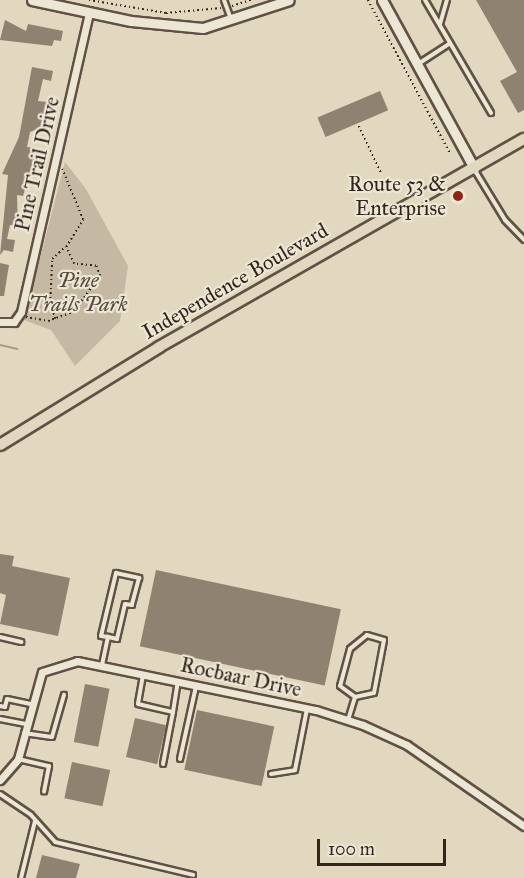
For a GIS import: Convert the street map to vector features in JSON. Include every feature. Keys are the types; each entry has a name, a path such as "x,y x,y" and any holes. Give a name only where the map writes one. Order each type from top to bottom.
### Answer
{"main road":[{"name":"Independence Boulevard","path":"0,445 105,378 524,139"}],"street":[{"path":"32,0 172,27 232,22 289,0"},
{"path":"382,0 474,168"},
{"name":"Pine Trail Drive","path":"0,322 14,322 21,312 89,12"},
{"name":"Rocbaar Drive","path":"0,780 18,759 30,704 42,672 60,662 102,666 144,674 308,708 348,720 407,745 524,826"}],"lane":[{"path":"224,0 232,22"},
{"path":"425,0 491,113"},
{"path":"440,25 447,0"},
{"path":"417,64 450,43"},
{"path":"474,168 505,220 524,240"},
{"path":"116,573 139,578 132,605 125,604 117,639 108,637 101,636 116,573"},
{"path":"367,635 384,640 374,693 355,697 340,686 350,649 367,635"},
{"path":"0,637 21,642"},
{"path":"102,666 108,637"},
{"path":"144,674 138,704 173,712"},
{"path":"163,764 178,681"},
{"path":"180,759 196,685"},
{"path":"23,733 52,737 64,695"},
{"path":"348,720 355,697"},
{"path":"0,706 5,707 7,699 30,704"},
{"path":"272,774 295,770 308,708"},
{"path":"0,719 26,724"},
{"path":"18,759 48,766 44,792"},
{"path":"1,797 35,821 55,843 193,875"},
{"path":"21,878 35,821"}],"path":[{"path":"89,0 166,13 226,7 251,0"},
{"path":"368,0 450,153"},
{"path":"359,126 381,173"},
{"path":"55,319 50,303 52,259 66,247 83,220 62,167"},
{"path":"25,317 55,319 73,312 100,276 96,267 74,264 66,247"}],"green space":[{"name":"Pine Trails Park","path":"65,162 86,189 128,266 120,321 75,366 51,330 24,320"}],"building":[{"path":"476,0 524,0 524,110 518,113 500,81 517,72"},
{"path":"5,20 26,31 28,24 63,31 61,41 54,40 52,46 0,40"},
{"path":"32,67 53,71 51,81 43,79 38,101 47,102 40,128 30,132 27,147 36,148 23,196 17,195 18,226 10,225 7,239 15,240 13,252 4,250 0,255 8,175 2,174 19,137"},
{"path":"380,91 388,110 326,137 317,118"},
{"path":"0,263 9,265 4,296 0,296"},
{"path":"0,554 14,556 12,566 70,578 58,636 0,624 6,595 0,593"},
{"path":"156,570 341,609 325,686 140,646"},
{"path":"85,684 110,689 98,747 74,742"},
{"path":"197,710 274,726 262,786 184,770"},
{"path":"135,718 166,725 157,764 126,757"},
{"path":"72,762 110,770 102,806 64,798"},
{"path":"42,855 80,864 76,878 36,878"}],"waterway":[{"path":"0,345 18,349"}],"place":[{"name":"Route 53 & Enterprise","path":"458,196"}]}
